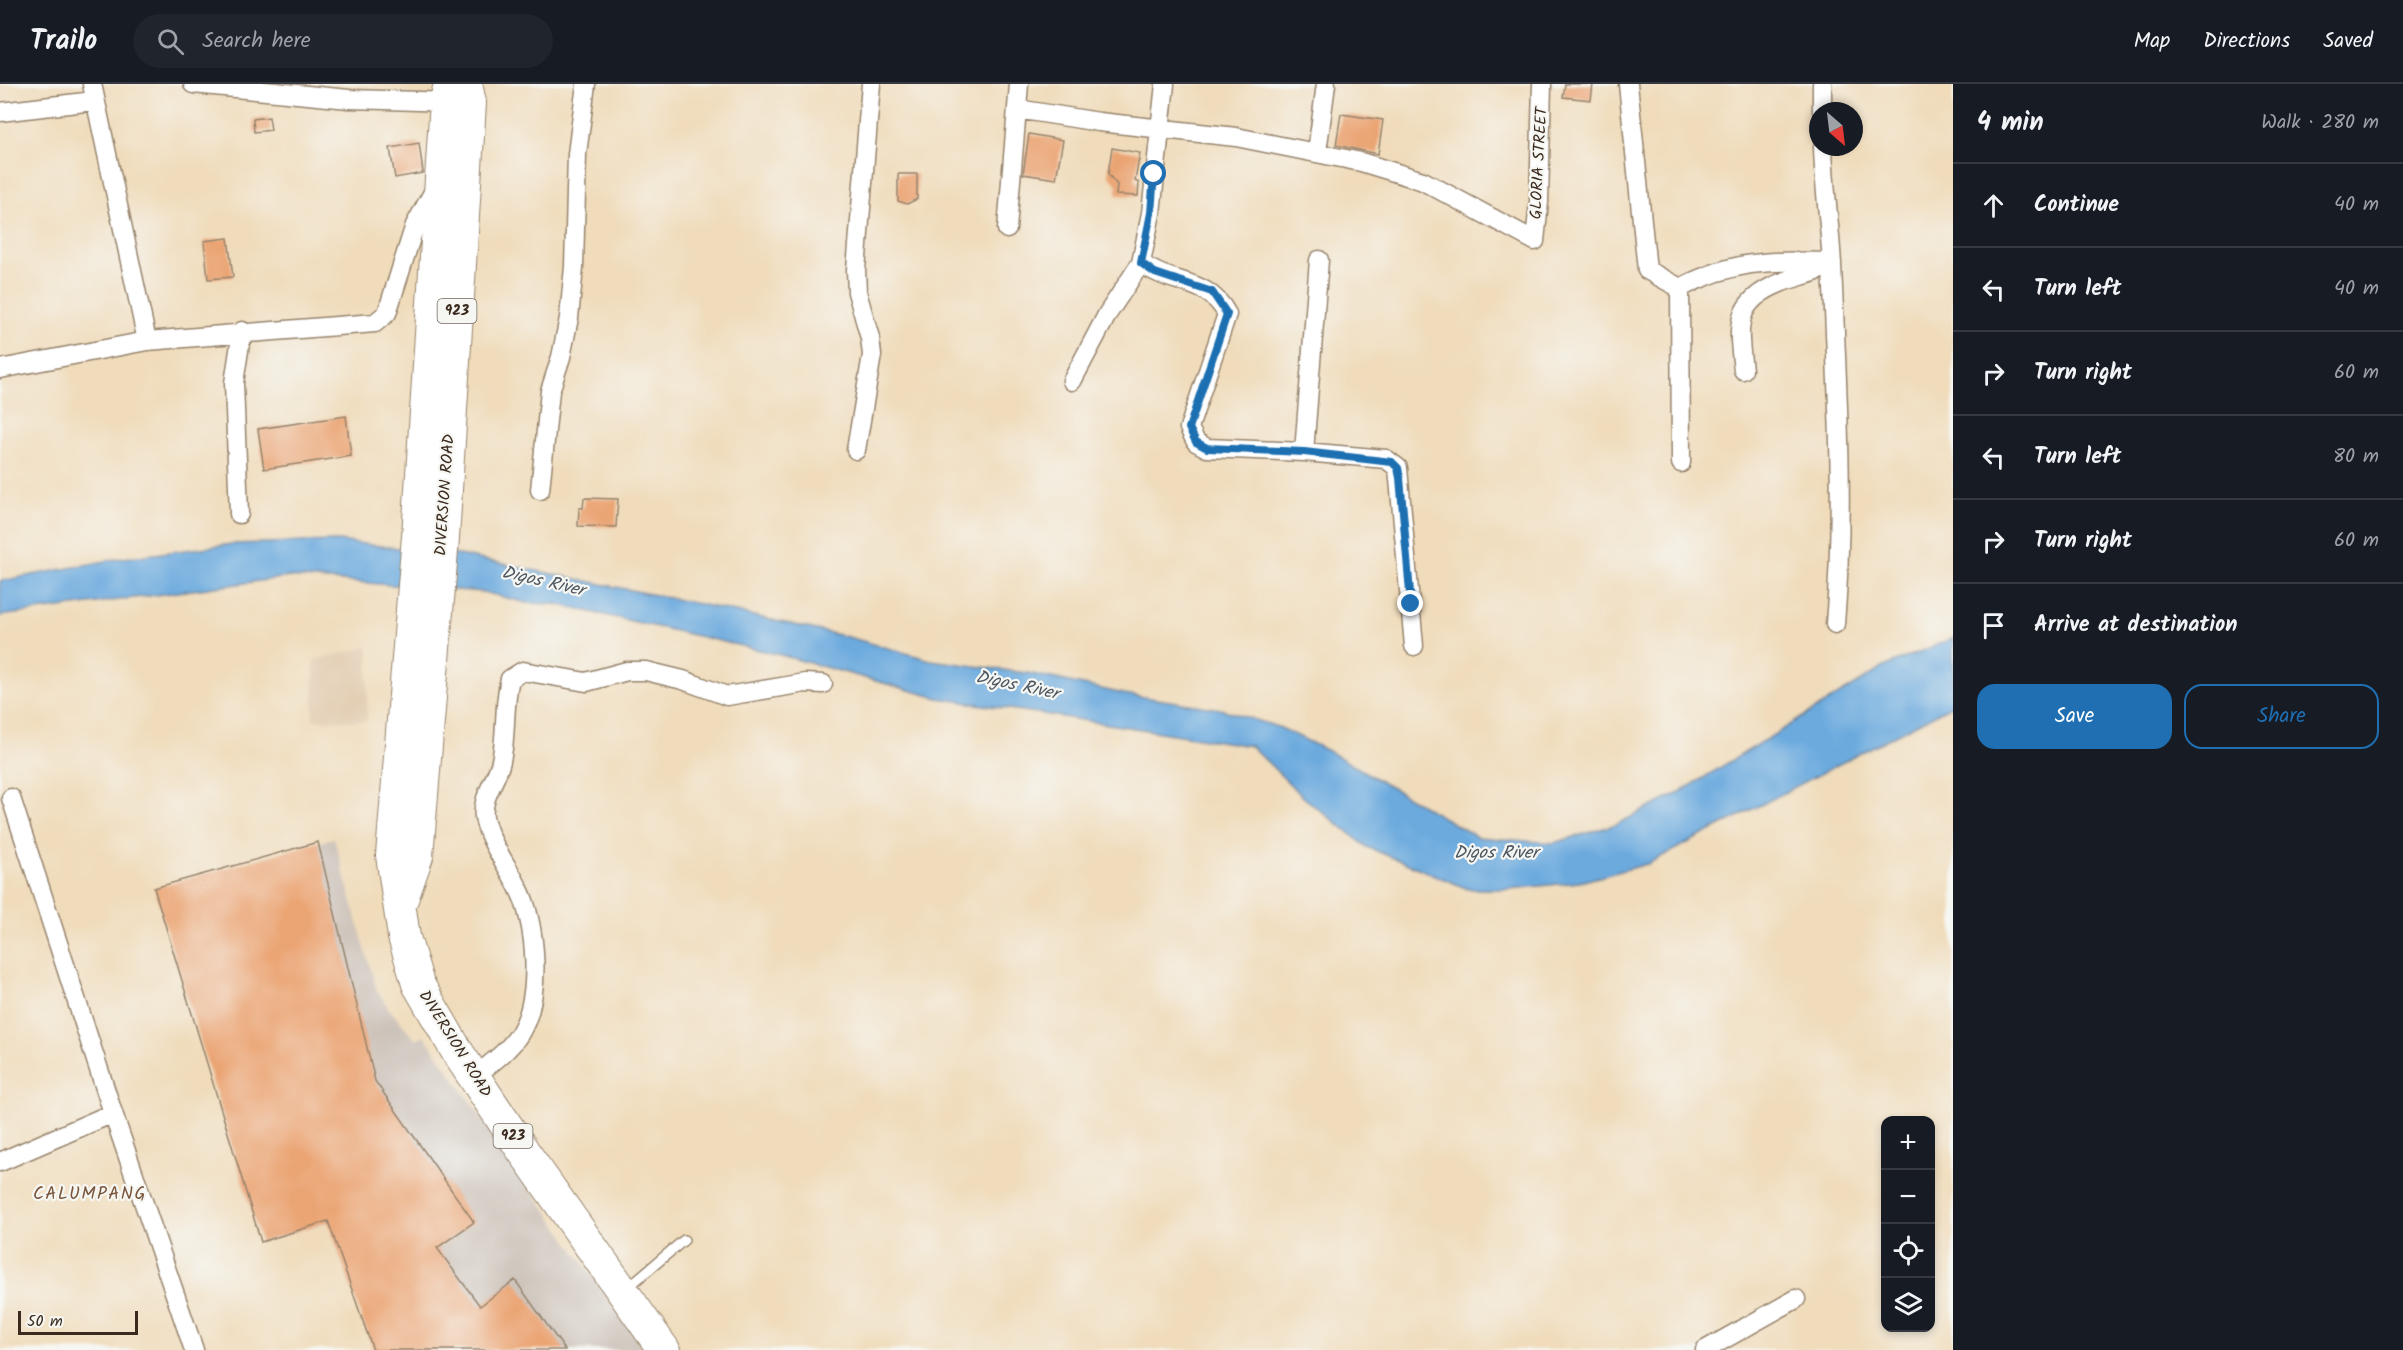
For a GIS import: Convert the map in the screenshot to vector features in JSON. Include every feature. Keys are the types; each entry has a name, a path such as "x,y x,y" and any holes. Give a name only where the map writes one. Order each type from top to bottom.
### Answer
{"highway":[{"name":"DIVERSION ROAD","path":"430,537 440,180 458,93"},
{"name":"DIVERSION ROAD","path":"458,93 424,627 417,856 400,903 404,937 418,984 474,1077 664,1350"}],"street":[{"path":"193,84 349,99 458,93"},
{"path":"540,490 550,391 561,357 569,318 575,246 577,154 586,84"},
{"path":"856,450 872,355 870,338 857,292 856,270 871,84"},
{"path":"1007,229 1019,84"},
{"path":"1072,381 1108,313 1141,263 1151,213 1165,84"},
{"path":"1017,109 1099,122 1160,127 1317,153 1326,84"},
{"name":"GLORIA STREET","path":"1317,153 1360,162 1423,181 1535,241 1539,202 1542,84"},
{"path":"1628,84 1647,270 1680,288"},
{"path":"1822,84 1822,102"},
{"path":"0,112 93,93 147,341"},
{"path":"1824,156 1832,262 1839,491 1839,576 1835,624"},
{"path":"0,369 147,341 242,332 364,325 382,318 387,312 415,225 440,180"},
{"path":"1304,452 1319,260"},
{"path":"1680,288 1712,272 1733,266 1770,261 1832,262"},
{"path":"1743,370 1738,325 1750,300 1780,283 1820,272 1832,262"},
{"path":"1141,263 1155,273 1212,292 1227,314 1189,428 1196,442 1207,448 1304,452 1386,459 1398,468 1414,646"},
{"path":"1680,288 1681,463"},
{"path":"239,514 234,383 242,332"},
{"path":"474,1077 507,1049 520,1034 531,1011 535,988 527,908 519,887 495,845 484,814 487,795 502,759 506,694 510,679 523,671 586,682 627,671 646,671 683,680 727,696 795,684 823,684"},
{"path":"11,798 113,1113 194,1350"},
{"path":"0,1162 113,1113"},
{"path":"1706,1350 1796,1299"}],"lane":[{"path":"623,1292 684,1240"}],"shaded area":[{"path":"369,647 367,721 313,720 314,660"},
{"path":"334,838 376,988 389,1009 416,1040 424,1035 644,1350 373,1350 328,1222 261,1242 154,888"}],"water":[{"name":"Digos River","path":"338,541 459,555 848,637 931,660 1033,674 1124,694 1221,709 1281,728 1332,753 1477,837 1554,843 1617,824 1677,794 1886,666 1953,638 1953,705 1647,864 1580,882 1509,889 1468,889 1367,847 1302,796 1251,746 938,698 777,654 556,604 527,603 483,592 289,577 0,616 0,581 116,559 232,544"}],"building":[{"path":"1565,84 1593,84 1591,100 1563,97"},
{"path":"1341,114 1383,120 1378,154 1336,145"},
{"path":"269,117 271,130 254,132 253,119"},
{"path":"1029,134 1063,140 1056,179 1023,174"},
{"path":"419,143 423,173 395,178 390,148"},
{"path":"1112,148 1140,153 1135,181 1139,183 1138,196 1116,195 1117,185 1108,174"},
{"path":"898,174 917,174 917,199 907,204 898,201"},
{"path":"228,238 233,277 208,279 204,241"},
{"path":"346,416 351,456 264,469 258,429"},
{"path":"584,498 618,499 616,527 578,526 579,508 583,508"},
{"path":"318,842 375,1081 474,1222 437,1248 480,1306 515,1280 565,1350 373,1350 328,1221 261,1242 154,888"}],"district":[{"name":"CALUMPANG","path":"90,1194"}],"route":[{"path":"1154,174 1151,213 1144,238 1141,263 1155,273 1212,292 1227,314 1222,333 1205,374 1189,428 1196,442 1207,448 1304,452 1386,459 1392,462 1398,468 1400,478 1411,604"}]}
